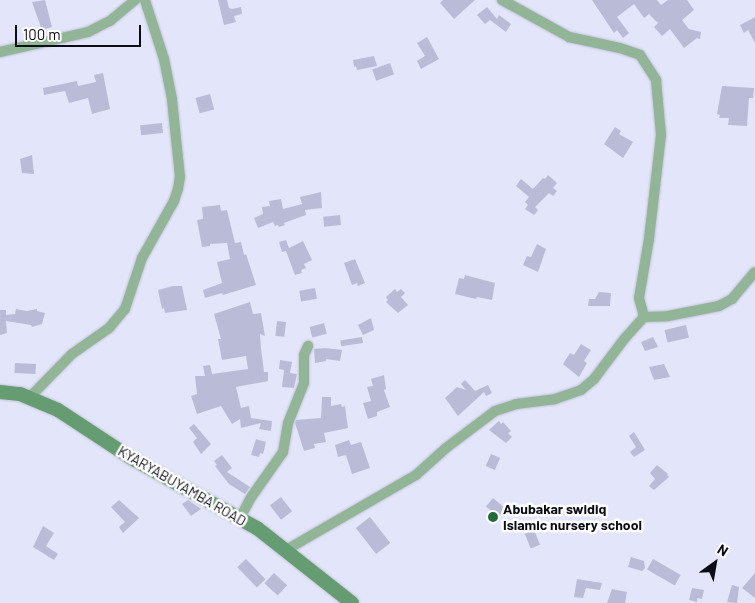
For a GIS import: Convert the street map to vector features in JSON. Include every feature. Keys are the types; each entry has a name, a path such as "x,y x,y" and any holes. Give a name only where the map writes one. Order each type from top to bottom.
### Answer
{"street":[{"path":"0,52 88,32 110,21 135,0"},
{"path":"30,397 72,354 109,328 126,309 142,258 174,201 178,189 180,177 172,99 164,59 145,0"},
{"path":"502,0 569,37 620,48 640,55 656,80 661,135 649,239 640,291 640,306 644,317"},
{"path":"286,550 416,475 446,448 495,411 516,404 555,399 582,390 594,379 625,338 644,317 668,316 719,306 732,299 755,272"},
{"path":"239,520 252,496 283,452 288,423 304,383 304,355 308,346"},
{"name":"KYARYABUYAMBA ROAD","path":"0,392 30,397 58,410 131,458 224,509 239,520 257,528 352,603"}],"building":[{"path":"45,0 52,27 42,30 32,2"},
{"path":"218,0 227,0 229,8 232,9 241,7 242,14 234,16 236,22 224,25"},
{"path":"443,0 475,0 454,19 440,3"},
{"path":"592,0 657,0 661,5 668,0 687,0 694,10 682,20 689,29 701,32 700,39 697,38 684,48 670,29 662,36 654,27 658,23 649,14 644,18 634,4 617,17 629,33 623,38 617,30 614,33"},
{"path":"487,7 497,19 499,15 511,24 506,32 490,20 485,24 477,15"},
{"path":"755,17 755,43 748,30 744,33 740,25"},
{"path":"427,37 439,59 421,69 417,61 425,56 417,43"},
{"path":"374,56 377,66 357,70 356,66 354,67 353,60"},
{"path":"390,63 394,74 376,81 372,69"},
{"path":"103,73 110,109 92,114 88,98 69,103 65,91 44,95 43,88 77,81 78,86 96,82 94,75"},
{"path":"722,86 754,88 753,98 749,98 747,126 728,125 729,118 719,118 720,115 717,114"},
{"path":"210,94 214,109 200,113 196,98"},
{"path":"162,123 163,133 141,135 140,125"},
{"path":"615,127 621,131 619,134 633,142 623,158 604,144"},
{"path":"32,155 34,174 22,173 20,159"},
{"path":"548,175 557,183 553,188 557,191 553,196 549,193 535,207 538,210 534,215 525,209 528,205 525,202 529,197 516,186 521,179 533,189"},
{"path":"321,192 322,208 305,210 306,215 284,223 285,225 279,227 278,225 275,226 273,222 258,228 254,218 263,214 262,207 270,206 269,201 281,199 283,209 302,204 300,197"},
{"path":"220,205 221,211 227,210 235,243 241,242 256,285 223,295 222,293 205,298 203,290 222,283 217,262 230,259 227,243 210,244 210,246 202,247 197,220 203,219 202,207"},
{"path":"340,215 341,225 324,227 323,217"},
{"path":"286,240 289,248 303,241 312,260 304,264 306,268 301,270 302,273 295,275 286,251 282,252 279,242"},
{"path":"537,244 546,249 538,272 523,265 527,256 531,257"},
{"path":"355,259 365,283 358,286 357,283 352,285 344,263"},
{"path":"465,275 495,283 492,300 477,297 476,299 455,294 459,278 464,279"},
{"path":"182,286 187,310 165,313 164,308 162,309 158,290"},
{"path":"315,288 317,299 301,302 299,291"},
{"path":"395,289 397,292 401,289 405,293 401,297 408,305 398,313 386,302 388,300 386,297"},
{"path":"599,292 611,293 610,306 588,306 589,299 595,299"},
{"path":"250,302 253,314 261,313 265,336 260,334 261,348 264,372 268,372 268,381 236,387 241,408 249,406 251,418 272,421 271,431 259,429 261,423 241,428 240,419 232,424 221,406 197,414 191,396 197,394 195,376 205,376 203,366 210,365 212,374 248,369 246,356 222,360 218,339 221,339 214,314"},
{"path":"16,309 27,311 37,309 37,311 45,313 42,324 32,327 31,325 6,321 7,333 0,335 0,310 6,310 6,315 15,314"},
{"path":"371,318 374,330 363,335 358,325"},
{"path":"277,321 286,322 284,337 275,336"},
{"path":"324,323 327,334 312,338 310,327"},
{"path":"686,325 689,338 667,343 665,330"},
{"path":"362,337 363,343 341,346 340,340"},
{"path":"653,337 658,347 645,351 641,342"},
{"path":"581,344 591,350 584,361 587,363 579,377 563,364 570,353 574,355"},
{"path":"314,349 342,350 340,361 326,359 326,361 315,363"},
{"path":"280,360 292,362 290,373 297,374 294,388 282,387 284,370 279,369"},
{"path":"15,363 36,364 35,374 14,373"},
{"path":"664,364 670,377 654,380 649,367"},
{"path":"384,375 386,389 384,390 390,407 377,412 377,416 368,419 363,403 371,401 367,387 373,386 371,379"},
{"path":"465,380 475,391 488,385 492,393 486,396 484,392 458,416 445,398 457,387 466,390 461,384"},
{"path":"322,397 331,397 331,406 341,404 342,407 345,406 348,428 324,433 326,442 314,444 315,448 304,451 295,423 296,420 321,418"},
{"path":"499,421 501,424 503,422 511,431 508,433 512,437 506,443 489,430"},
{"path":"194,424 211,444 201,454 193,442 197,438 189,428"},
{"path":"634,432 645,450 634,457 630,452 636,447 629,436"},
{"path":"256,439 266,442 263,454 260,453 259,457 251,455"},
{"path":"349,440 351,445 361,442 370,468 352,474 346,455 338,457 335,445"},
{"path":"491,454 500,458 495,470 486,466"},
{"path":"222,455 232,468 227,472 250,487 245,494 229,484 215,466 217,465 214,461"},
{"path":"657,465 669,477 654,490 649,486 655,479 650,473"},
{"path":"281,497 292,511 281,520 270,506"},
{"path":"493,498 505,508 498,517 486,506"},
{"path":"119,500 139,518 123,533 119,527 125,522 111,507"},
{"path":"188,500 201,509 191,516 182,504"},
{"path":"370,517 390,543 376,554 356,528"},
{"path":"43,526 54,533 46,546 58,554 54,560 33,547"},
{"path":"534,530 540,545 531,549 525,534"},
{"path":"631,557 644,561 645,568 642,571 628,567"},
{"path":"246,559 265,579 257,587 237,567"},
{"path":"653,559 681,575 675,585 647,569"},
{"path":"274,573 287,585 278,596 264,583"},
{"path":"755,573 755,598 742,588"},
{"path":"577,579 602,583 600,590 586,588 583,598 574,597"},
{"path":"732,585 739,587 737,603 727,602"},
{"path":"692,588 704,590 702,599 697,598 697,602 689,600"},
{"path":"612,589 627,592 625,603 607,603"}],"place":[{"name":"Abubakar swidiq Islamic nursery school","path":"493,517"}]}
